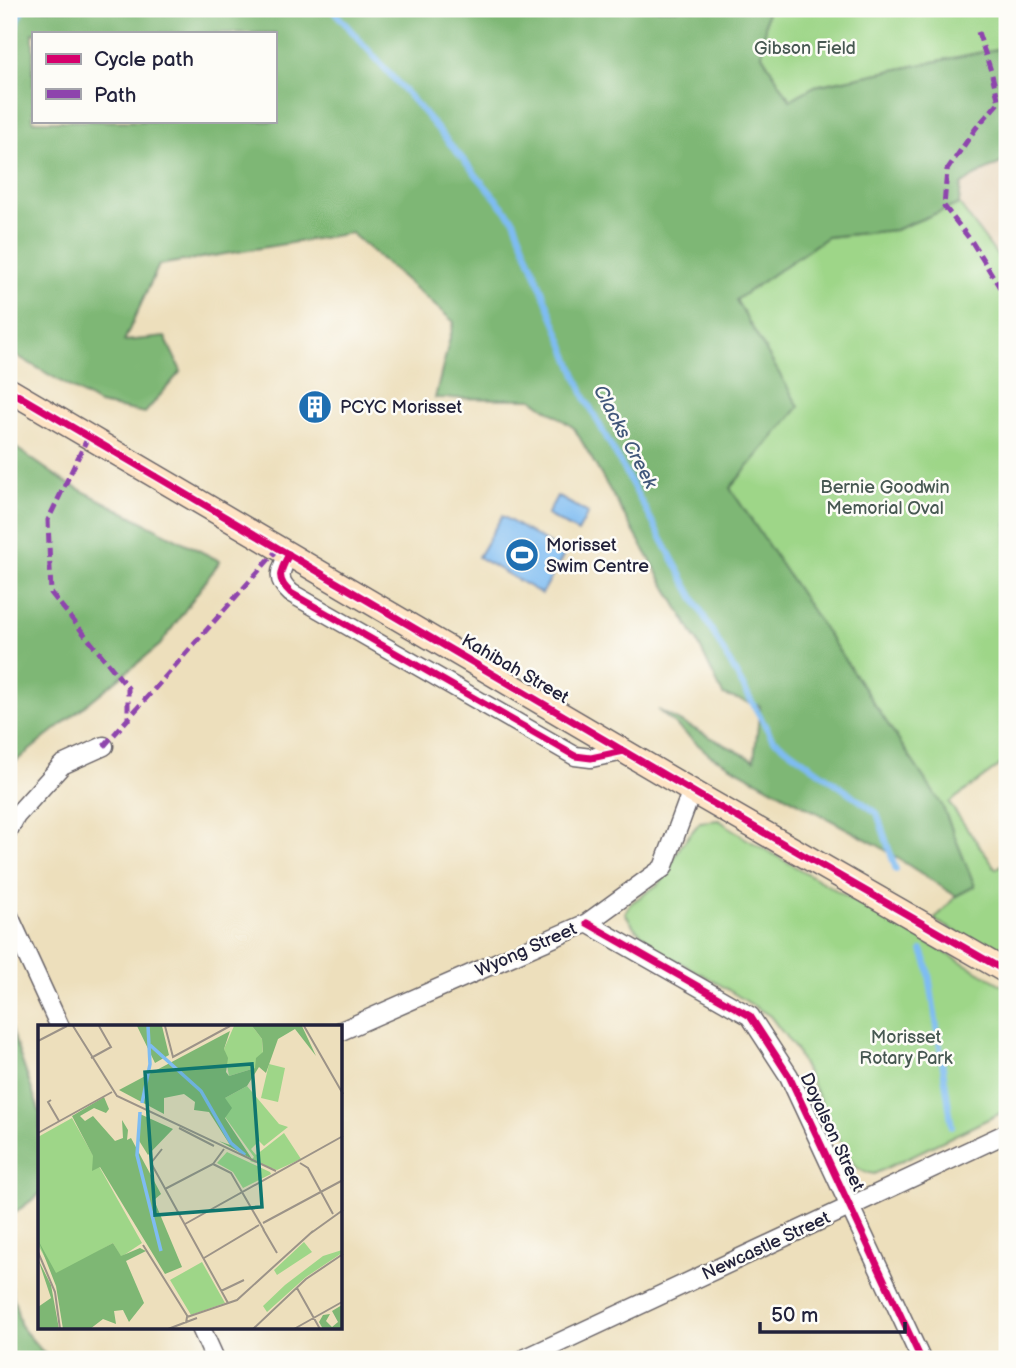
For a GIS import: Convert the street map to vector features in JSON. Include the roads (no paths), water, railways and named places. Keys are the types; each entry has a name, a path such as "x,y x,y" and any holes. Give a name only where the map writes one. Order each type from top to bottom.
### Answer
{"street":[{"name":"Kahibah Street","path":"9,390 1007,972"},
{"path":"289,554 281,569 281,578 291,593 575,756 591,758 624,751"},
{"path":"9,829 16,816 62,765 104,746"},
{"name":"Wyong Street","path":"343,1030 587,923 663,867 692,790"},
{"path":"9,916 59,1025"},
{"name":"Doyalson Street","path":"587,923 750,1016 789,1076 921,1359"},
{"name":"Newcastle Street","path":"524,1359 1007,1133"},
{"path":"202,1330 215,1359"}],"water":[{"path":"557,496 588,513 578,532 547,515"},
{"name":"Morisset Swim Centre","path":"502,516 565,553 542,594 478,557"}],"waterway":[{"name":"Clacks Creek","path":"9,46 22,9"},
{"name":"Clacks Creek","path":"332,9 514,220 585,398 772,738 877,813 896,870"},
{"name":"Clacks Creek","path":"922,950 928,968 952,1127"}],"place":[{"name":"PCYC Morisset","path":"315,407"},
{"name":"Morisset Swim Centre","path":"522,555"}],"park label":[{"name":"Gibson Field","path":"805,48"},
{"name":"Bernie Goodwin Memorial Oval","path":"885,497"},
{"name":"Morisset Rotary Park","path":"906,1047"}]}
